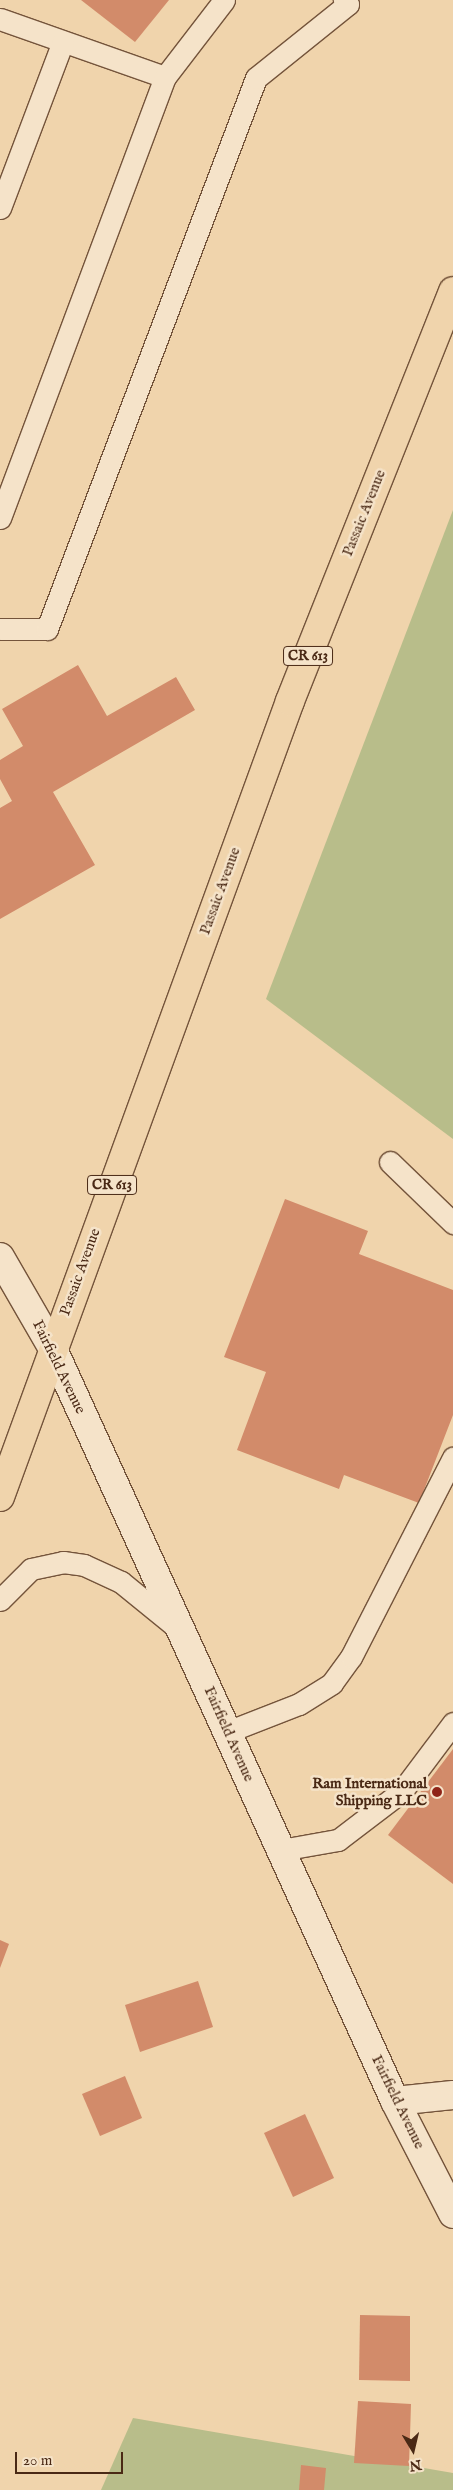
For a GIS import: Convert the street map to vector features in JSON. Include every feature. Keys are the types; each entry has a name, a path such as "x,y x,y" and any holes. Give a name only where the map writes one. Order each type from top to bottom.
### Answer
{"main road":[{"name":"Passaic Avenue","path":"0,1497 52,1347 290,701 453,291"}],"street":[{"name":"Fairfield Avenue","path":"0,1257 52,1347 395,2101 453,2214"},
{"path":"395,2101 453,2095"}],"lane":[{"path":"0,518 165,77 224,0"},
{"path":"0,629 47,629 256,78 348,4 344,0"},
{"path":"0,19 165,77"},
{"path":"0,208 63,41"},
{"path":"390,1162 453,1224"},
{"path":"227,1732 299,1704 332,1683 351,1657 453,1458"},
{"path":"0,1600 30,1569 62,1562 84,1564 121,1582 182,1631"},
{"path":"281,1850 338,1840 402,1791 453,1723"}],"green space":[{"path":"453,510 453,1139 266,999"},
{"path":"133,2418 453,2473 453,2490 101,2490"}],"building":[{"path":"81,0 169,0 135,42"},
{"path":"78,665 107,716 176,677 195,710 53,792 95,865 0,919 0,808 12,801 0,779 0,760 23,746 2,709"},
{"path":"285,1199 368,1231 359,1254 453,1290 453,1415 419,1503 344,1475 339,1489 237,1450 266,1372 224,1357"},
{"name":"Ram International Shipping LLC","path":"453,1749 453,1884 388,1835"},
{"path":"0,1940 9,1944 0,1968"},
{"path":"198,1981 213,2027 140,2052 125,2005"},
{"path":"125,2076 142,2118 100,2136 82,2094"},
{"path":"305,2114 334,2178 293,2197 264,2133"},
{"path":"360,2315 410,2316 410,2381 359,2380"},
{"path":"358,2401 411,2404 409,2466 354,2463"},
{"path":"301,2465 326,2468 324,2490 299,2490"}],"place":[{"name":"Ram International Shipping LLC","path":"437,1792"}]}
